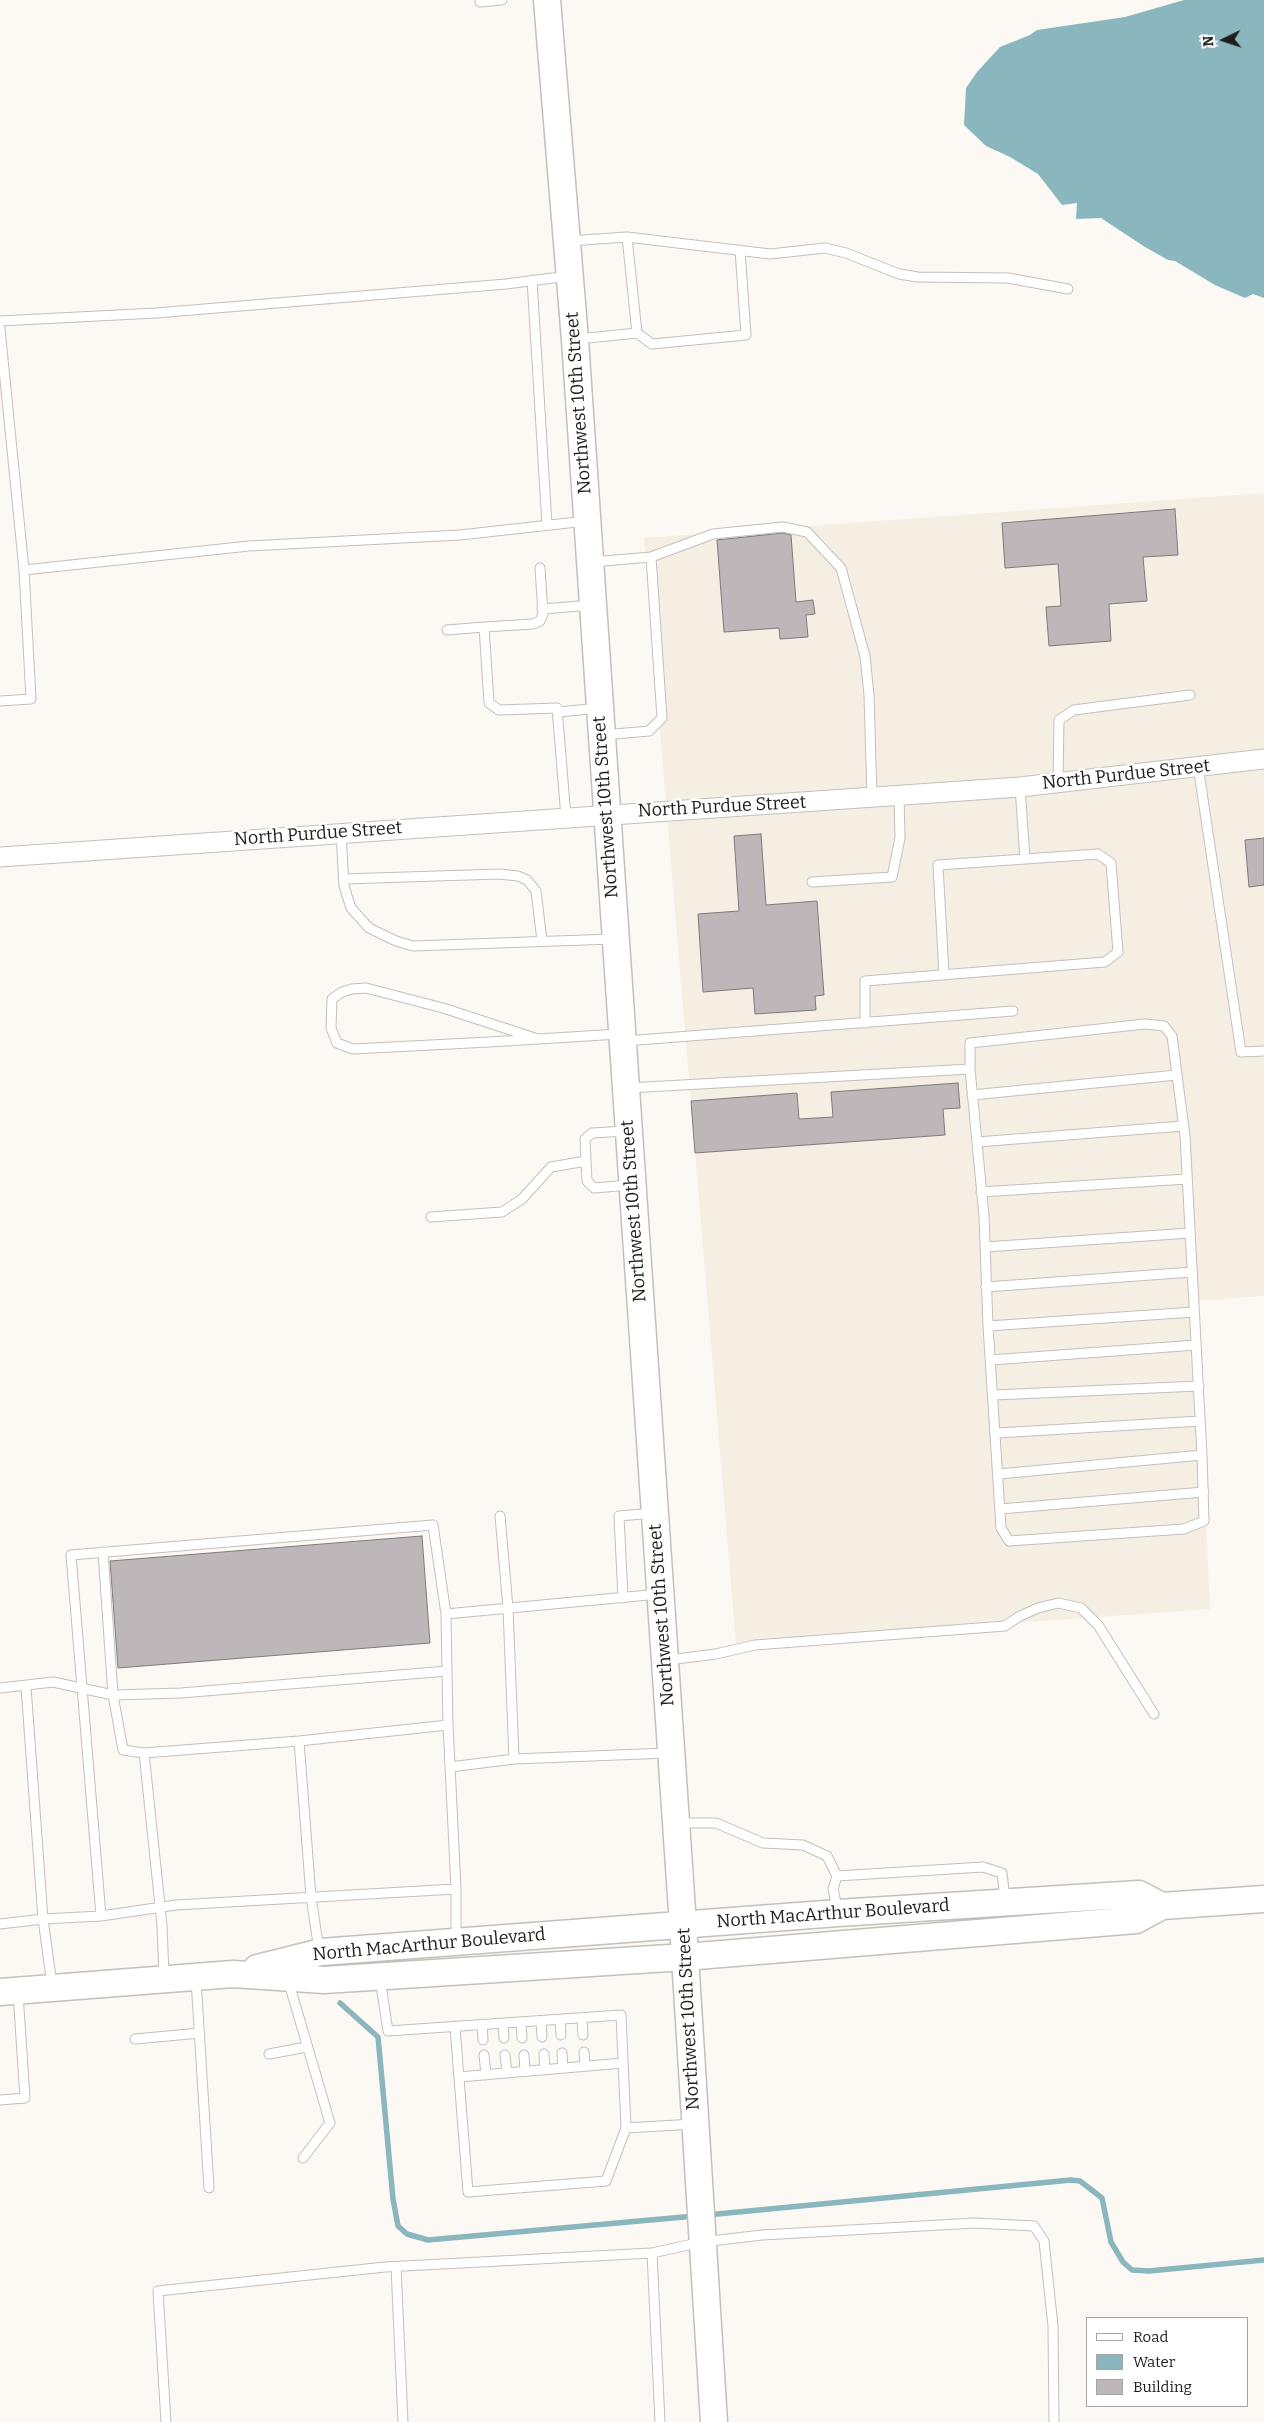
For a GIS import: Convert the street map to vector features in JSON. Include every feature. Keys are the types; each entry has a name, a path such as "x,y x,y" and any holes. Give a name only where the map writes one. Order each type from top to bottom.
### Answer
{"main road":[{"name":"Northwest 10th Street","path":"547,0 571,276 661,1594 714,2422"},
{"name":"North MacArthur Boulevard","path":"233,1974 320,1952 838,1913 1139,1894 1162,1906"},
{"name":"North MacArthur Boulevard","path":"9,1992 233,1974 324,1980 685,1956 1136,1920 1162,1906 1264,1898"}],"street":[{"name":"North Purdue Street","path":"0,857 1020,787 1264,759"}],"lane":[{"path":"480,2 502,0"},
{"path":"627,237 637,333"},
{"path":"568,241 627,237 770,254 825,248 846,253 899,274 918,277 1008,278 1068,289"},
{"path":"575,340 637,333 652,344 746,335 740,250"},
{"path":"0,322 156,313 571,276"},
{"path":"532,280 547,525"},
{"path":"0,329 24,570 31,699 0,702"},
{"path":"24,570 249,546 460,534 587,521"},
{"path":"590,563 651,557 713,534 783,527 807,532 841,568 865,656 869,695 872,798"},
{"path":"602,735 649,731 662,718 651,557"},
{"path":"448,630 533,624 540,620 543,614 540,568"},
{"path":"542,609 593,605"},
{"path":"484,628 490,703 499,710 554,706 559,712 566,817"},
{"path":"1058,782 1059,720 1074,710 1190,695"},
{"path":"559,712 600,708"},
{"path":"1198,766 1241,1052 1264,1051"},
{"path":"1020,787 1025,859"},
{"path":"812,882 892,877 900,838 899,796"},
{"path":"341,833 344,879 351,908 369,928 396,941 413,946 615,939"},
{"path":"865,1023 864,981 944,975 1105,962 1118,952 1112,863 1098,854 938,865 944,975"},
{"path":"344,879 499,874 518,876 527,880 536,891 542,941"},
{"path":"538,1039 444,1008 366,988 342,992 332,999 331,1028 338,1043 353,1049 538,1039 622,1037 865,1023 1013,1012"},
{"path":"1145,1024 1164,1026 1172,1036 1177,1075 1187,1179 1199,1386 1204,1520 1184,1529 1010,1542 1001,1528 997,1433 988,1326 981,1192 970,1069 970,1043 1145,1024"},
{"path":"626,1088 970,1069"},
{"path":"972,1095 1177,1075"},
{"path":"977,1142 1183,1126"},
{"path":"628,1130 592,1133 585,1139 587,1181 594,1188 632,1185"},
{"path":"431,1218 502,1212 522,1200 551,1166 586,1161"},
{"path":"981,1192 1187,1179"},
{"path":"985,1247 1190,1233"},
{"path":"986,1287 1192,1272"},
{"path":"988,1326 1194,1312"},
{"path":"991,1360 1196,1345"},
{"path":"994,1395 1199,1386"},
{"path":"997,1433 1200,1421"},
{"path":"998,1474 1202,1455"},
{"path":"1000,1509 1204,1492"},
{"path":"623,1598 618,1516 655,1513"},
{"path":"500,1516 508,1608 514,1759"},
{"path":"101,1916 71,1555 433,1525 446,1614 448,1725 456,1889 456,1941"},
{"path":"103,1552 113,1695 123,1750 144,1753 298,1741 448,1725"},
{"path":"446,1614 661,1594"},
{"path":"665,1660 716,1654 755,1645 1004,1626 1029,1612 1058,1604 1081,1608 1098,1625 1154,1714"},
{"path":"0,1688 26,1687 53,1682 113,1695 181,1693 447,1671"},
{"path":"26,1687 43,1919 52,1988"},
{"path":"298,1741 311,1897 320,1952"},
{"path":"144,1753 164,1979"},
{"path":"450,1766 514,1759 671,1753"},
{"path":"676,1823 716,1824 763,1843 803,1845 827,1856 837,1876 833,1889 838,1913"},
{"path":"837,1876 983,1867 1002,1874 1005,1902"},
{"path":"0,1924 43,1919 101,1916 159,1907 456,1889"},
{"path":"380,1976 388,2031 621,2015 626,2128 606,2181 468,2192 455,2027"},
{"path":"196,1977 210,2188"},
{"path":"288,1978 330,2123 303,2158"},
{"path":"0,2100 25,2098 9,1992"},
{"path":"582,2018 583,2035"},
{"path":"560,2020 561,2035"},
{"path":"541,2021 542,2038"},
{"path":"521,2022 522,2038"},
{"path":"503,2024 504,2038"},
{"path":"482,2025 483,2040"},
{"path":"135,2039 200,2033"},
{"path":"269,2054 308,2047"},
{"path":"584,2052 585,2066"},
{"path":"562,2053 563,2068"},
{"path":"505,2054 506,2073"},
{"path":"524,2054 525,2072"},
{"path":"544,2054 545,2070"},
{"path":"484,2055 486,2075"},
{"path":"459,2077 623,2063"},
{"path":"626,2128 695,2124"},
{"path":"166,2422 158,2291 396,2267 652,2252 702,2242 762,2235 975,2223 1034,2226 1044,2241 1053,2326 1054,2422"},
{"path":"652,2252 660,2422"},
{"path":"396,2267 403,2422"}],"shaded area":[{"path":"1264,493 1264,1296 1196,1301 1210,1609 736,1643 644,538"}],"water":[{"path":"1184,0 1264,0 1264,298 1253,294 1245,298 1215,285 1175,261 1168,260 1145,247 1101,218 1076,219 1077,203 1062,205 1038,174 1010,157 986,146 964,125 966,88 977,72 1000,47 1030,35 1037,30 1125,17"}],"building":[{"path":"1175,509 1178,555 1143,557 1147,601 1109,604 1111,641 1049,646 1046,607 1061,606 1058,564 1005,568 1002,523"},
{"path":"783,533 791,535 796,602 813,600 815,614 806,615 808,637 780,639 779,628 724,632 717,540"},
{"path":"761,834 766,905 817,901 824,995 815,996 816,1010 755,1014 753,988 703,992 698,914 739,911 734,836"},
{"path":"1264,838 1264,885 1249,887 1245,840"},
{"path":"958,1083 960,1108 943,1109 945,1135 695,1153 691,1101 797,1093 799,1119 833,1117 831,1092"},
{"path":"422,1536 430,1643 118,1668 110,1561"}],"waterway":[{"path":"340,2003 378,2037 393,2199 398,2226 407,2234 428,2240 695,2216"},
{"path":"707,2215 1071,2180 1080,2181 1102,2198 1111,2242 1123,2262 1132,2270 1149,2271 1264,2260"}]}
